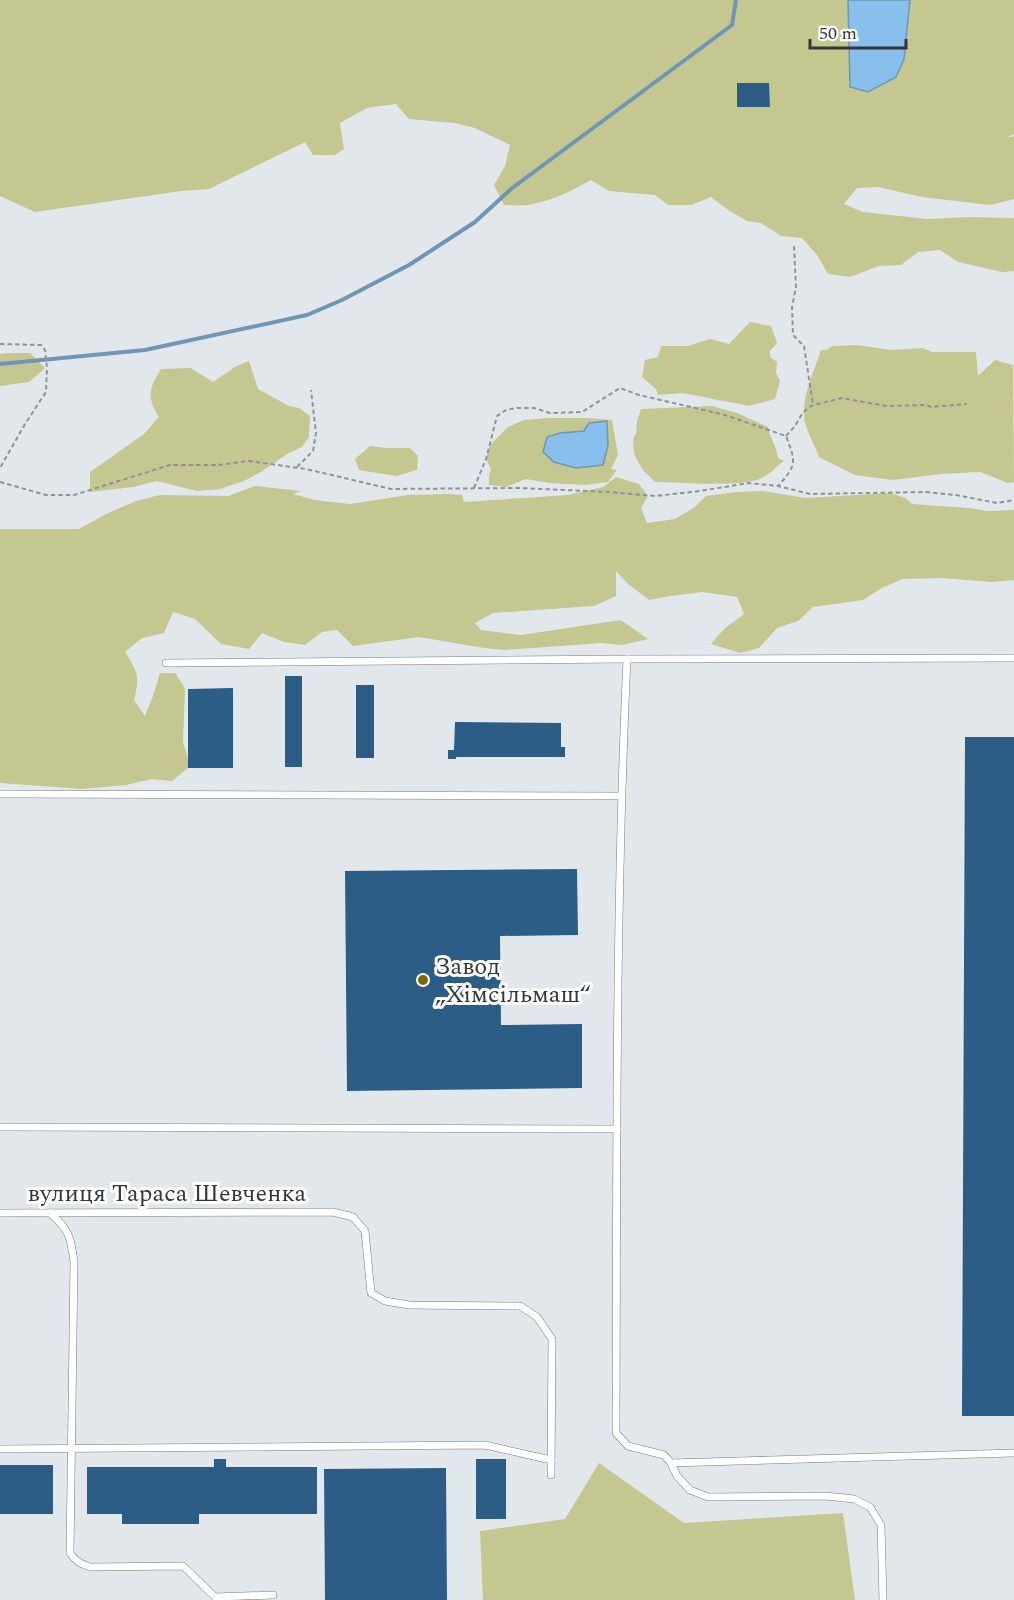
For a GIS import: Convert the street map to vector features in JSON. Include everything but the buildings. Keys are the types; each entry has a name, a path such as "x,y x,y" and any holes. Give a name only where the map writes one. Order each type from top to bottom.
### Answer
{"lane":[{"path":"166,663 1014,658"},
{"path":"627,659 621,796 616,1129 616,1432 628,1446 664,1455 690,1490 708,1497 826,1496 854,1498 870,1508 881,1525 883,1600"},
{"path":"0,794 621,796"},
{"path":"0,1127 616,1129"},
{"name":"вулиця Тараса Шевченка","path":"0,1213 333,1212 353,1217 365,1231 371,1293 385,1301 409,1305 520,1306 537,1317 552,1339 551,1460"},
{"path":"50,1213 63,1224 68,1234 74,1262 70,1553 80,1563 90,1567 183,1566 215,1597 273,1596"},
{"path":"0,1449 485,1445 551,1460 551,1475"},
{"path":"671,1463 1014,1453"}],"path":[{"path":"794,246 796,287 792,307 793,335 804,346 813,405"},
{"path":"0,344 40,345 45,350 47,368 46,392 0,468"},
{"path":"474,488 486,459 497,416 506,410 516,408 534,408 550,412 582,412 620,388 639,395 725,415 786,436"},
{"path":"296,468 312,451 316,433 310,390"},
{"path":"786,436 802,414 813,405 842,398 886,406 926,405 931,407 967,404"},
{"path":"778,486 790,472 794,457 786,436"},
{"path":"0,482 46,495 74,495 171,465 219,465 249,461 296,468 391,489 520,488 655,496 748,483 778,486 810,494 927,492 997,503 1014,500"}],"green space":[{"path":"0,0 1014,0 1014,134 1007,138 1014,136 1014,199 990,205 922,197 878,187 857,188 844,204 863,212 927,219 1014,218 1014,271 1002,272 958,262 940,250 918,252 901,265 879,266 850,277 828,274 817,255 802,238 781,236 761,223 747,221 711,197 691,205 668,205 655,195 609,191 591,180 545,201 528,205 504,205 494,185 505,166 510,145 475,128 454,123 409,119 396,104 367,108 340,123 344,149 335,155 313,155 305,142 209,189 35,212 0,196"},
{"path":"750,322 771,326 777,343 770,351 770,357 777,362 776,373 780,381 775,399 749,406 683,393 658,395 656,389 642,377 645,360 658,357 661,346 688,346 710,339 729,344"},
{"path":"857,345 892,350 923,348 932,352 976,352 978,376 995,360 1013,365 1014,482 1008,483 980,472 893,480 855,475 819,457 806,426 804,413 804,404 812,376 821,350 827,350 832,346"},
{"path":"30,353 45,368 29,382 0,386 0,354"},
{"path":"249,361 258,389 289,406 299,408 310,416 309,437 302,447 244,481 220,489 197,491 157,481 133,487 90,492 90,472 144,434 159,417 152,403 151,393 161,369 191,368 213,382 235,367"},
{"path":"712,406 737,413 768,427 778,458 784,461 762,478 740,483 655,482 642,469 634,454 633,440 641,409"},
{"path":"549,418 612,420 618,455 611,469 617,470 608,482 585,485 526,479 506,487 489,485 491,469 486,459 490,445 508,427 524,420"},
{"path":"370,446 410,448 418,456 417,470 396,476 359,470 355,459"},
{"path":"616,477 639,484 648,496 641,508 647,523 675,519 695,507 706,496 763,491 805,498 891,493 905,498 912,504 988,511 1014,510 1014,580 992,582 941,578 903,579 863,600 813,607 798,621 777,628 759,648 740,653 711,644 724,629 744,614 737,597 702,592 649,600 628,584 616,571 616,596 594,606 493,613 475,623 481,630 521,635 621,620 648,639 622,645 601,643 505,650 419,637 353,646 337,630 322,632 305,645 284,642 262,633 249,649 221,644 195,619 173,612 164,633 142,638 125,652 137,675 134,700 145,716 160,673 175,673 185,688 183,742 191,768 172,781 151,779 126,785 82,789 0,783 0,529 79,529 136,501 160,495 228,496 255,486 301,491 293,494 314,500 350,504 408,495 448,494 462,495 464,502 568,495 603,487"},
{"path":"599,1463 684,1523 843,1513 855,1600 483,1600 480,1531 565,1519"}],"water":[{"path":"848,0 910,0 904,59 896,77 868,92 850,87"},
{"path":"607,421 608,445 603,465 576,468 554,462 543,452 547,437 560,433 584,431 589,423"}],"waterway":[{"path":"0,364 145,350 307,315 342,300 409,265 475,222 511,189 732,25 736,0"}],"place":[{"name":"Завод „Хімсільмаш“","path":"423,980"}]}
